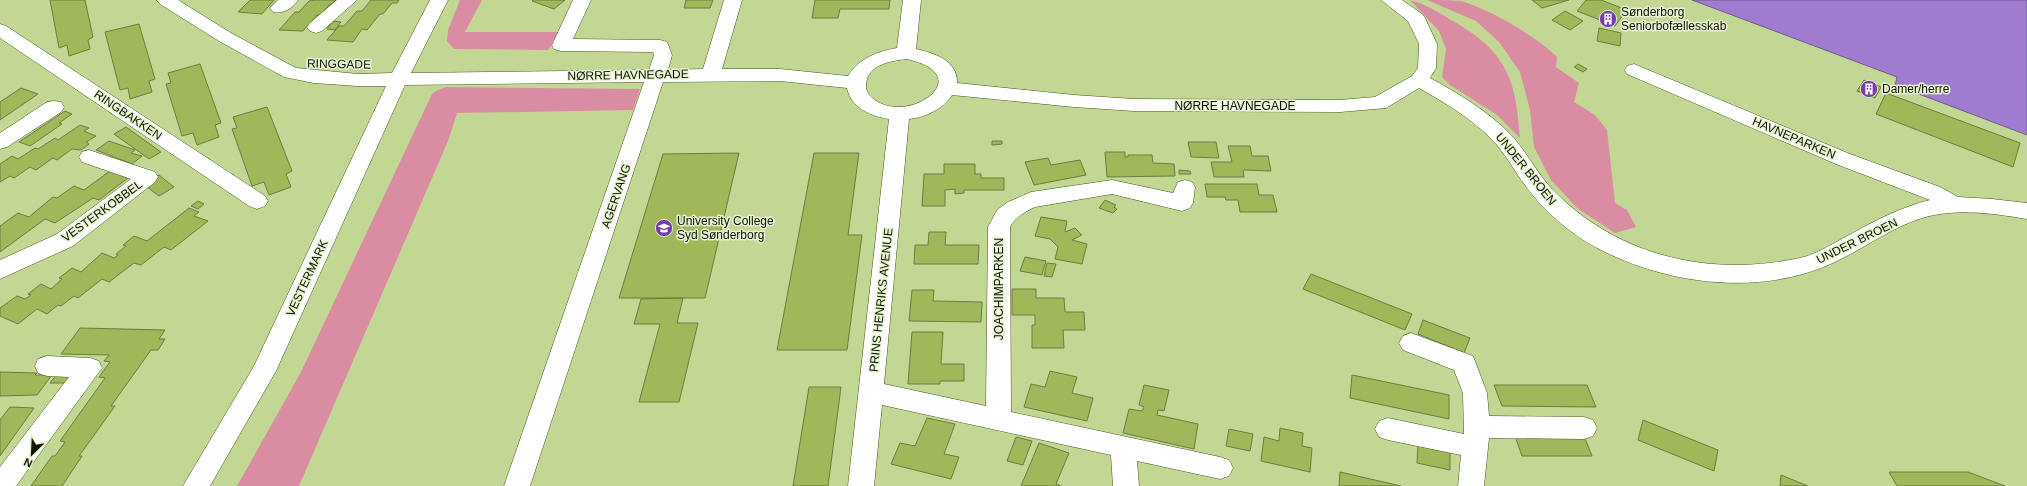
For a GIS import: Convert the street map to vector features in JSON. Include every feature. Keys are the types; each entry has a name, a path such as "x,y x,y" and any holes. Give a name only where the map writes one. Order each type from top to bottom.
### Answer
{"street":[{"name":"RINGGADE","path":"166,0 225,37 272,61 291,73 314,77 358,80 403,71"},
{"path":"316,27 348,0"},
{"name":"VESTERMARK","path":"196,486 264,371 403,71 439,0"},
{"path":"582,0 561,46 660,46 663,55 659,68"},
{"path":"713,69 733,0"},
{"path":"906,53 912,0"},
{"path":"1390,0 1416,18 1428,44 1427,68 1419,80"},
{"name":"RINGBAKKEN","path":"0,30 257,201"},
{"path":"906,53 919,54 940,64 946,71 949,79 948,88 942,98 931,106 917,111 900,114 872,108 863,101 857,92 857,78 866,66 878,59 891,54 906,53"},
{"name":"NØRRE HAVNEGADE","path":"403,71 659,68 713,69 780,75 857,78"},
{"name":"AGERVANG","path":"517,486 659,68"},
{"name":"HAVNEPARKEN","path":"1634,70 1824,151 1933,192 1954,205"},
{"name":"NØRRE HAVNEGADE","path":"948,88 1074,101 1134,105 1340,106 1378,103 1419,80"},
{"name":"UNDER BROEN","path":"1419,80 1480,118 1500,135 1514,151 1536,184 1564,214 1586,231 1623,251 1662,264 1705,273 1744,276 1774,272 1814,263 1913,213 1932,207 1954,205 1990,206 2027,211"},
{"path":"0,142 54,107"},
{"name":"PRINS HENRIKS AVENUE","path":"861,486 900,114"},
{"name":"VESTERKOBBEL","path":"0,270 64,240 148,177 89,156"},
{"name":"JOACHIMPARKEN","path":"998,420 999,227 1006,216 1016,207 1032,200 1112,188 1182,203 1185,187"},
{"path":"1411,343 1464,363 1476,393 1476,437 1471,486"},
{"path":"1,486 90,368 47,366"},
{"path":"871,392 1220,468"},
{"path":"1388,429 1476,437 1584,428"},
{"path":"1123,447 1126,486"}],"shaded area":[{"path":"460,0 482,0 465,32 559,32 548,50 454,49 447,41 448,30"},
{"path":"1410,0 1432,9 1448,18 1486,44 1497,56 1511,83 1518,117 1520,138 1497,115 1450,85 1442,77 1446,49 1439,31"},
{"path":"1427,0 1461,1 1485,10 1525,32 1557,57 1556,67 1579,83 1574,102 1595,115 1607,130 1615,203 1627,210 1636,227 1615,233 1577,208 1551,180 1534,147 1530,110 1520,72 1499,42 1476,21"},
{"path":"1692,0 2027,0 2027,135 1895,85 1897,77"},
{"path":"446,87 640,89 633,110 457,113 448,141 299,486 237,486 301,372 432,94"}],"building":[{"path":"50,0 85,0 93,37 88,40 90,49 69,56 67,45 59,48"},
{"path":"250,0 274,0 262,14 238,12"},
{"path":"339,0 334,5 330,4 320,16 317,15 303,31 279,30 295,12 299,12 309,1"},
{"path":"371,0 399,0 397,3 392,3 383,14 380,14 367,30 362,29 353,42 327,40 339,26 344,26 357,11 362,11"},
{"path":"533,0 565,0 554,9 532,1"},
{"path":"686,0 713,0 710,8 684,8"},
{"path":"815,0 890,0 889,9 840,9 838,18 812,18"},
{"path":"1532,0 1569,0 1542,8"},
{"name":"Sønderborg Seniorbofællesskab","path":"1586,0 1601,0 1627,10 1615,26 1577,11"},
{"path":"1565,11 1583,21 1570,30 1552,20"},
{"path":"333,21 341,22 335,30 327,29"},
{"path":"139,24 155,79 149,81 152,92 130,99 128,88 120,90 105,32"},
{"path":"1599,28 1621,33 1620,46 1597,41"},
{"path":"200,64 221,123 215,125 219,137 197,145 193,133 182,136 166,84 171,83 168,73"},
{"path":"1578,64 1587,69 1583,72 1574,67"},
{"name":"Damer/herre","path":"1864,80 1881,87 1875,98 1857,91"},
{"path":"21,88 38,94 0,120 0,102"},
{"path":"1886,93 2020,143 2013,167 1876,114"},
{"path":"267,107 292,171 286,174 291,187 269,195 264,182 252,186 232,129 237,128 233,117"},
{"path":"65,111 72,114 59,123 62,124 30,146 19,142"},
{"path":"80,125 89,128 84,131 96,136 86,142 89,144 81,150 72,149 57,160 53,158 36,170 30,167 14,178 10,176 0,182 0,164 12,156 18,159 55,138 58,140"},
{"path":"126,127 161,152 149,159 114,134"},
{"path":"109,141 135,150 131,153 142,156 132,164 96,150"},
{"path":"992,141 1002,141 1002,144 992,145"},
{"path":"1188,142 1216,142 1219,158 1191,157"},
{"path":"1228,146 1250,146 1252,156 1268,156 1271,171 1243,170 1244,177 1214,177 1211,162 1232,162"},
{"path":"1105,152 1125,152 1125,157 1128,157 1128,155 1152,155 1153,163 1174,164 1175,176 1107,177"},
{"path":"739,153 705,298 619,298 663,154"},
{"path":"814,153 859,153 848,235 862,235 847,350 777,350"},
{"path":"1048,158 1051,165 1080,160 1086,175 1034,185 1025,162"},
{"path":"944,164 975,164 975,174 981,174 981,178 1004,178 1004,190 964,190 964,193 955,194 955,189 945,190 945,206 922,206 924,174 944,174"},
{"path":"1179,170 1190,171 1191,174 1179,174"},
{"path":"110,171 128,178 99,200 93,198 55,223 45,219 0,252 0,226 18,213 29,217 53,197 57,198 74,186 84,190"},
{"path":"159,175 174,187 159,196 143,184"},
{"path":"1205,184 1257,184 1259,195 1273,195 1277,212 1240,212 1238,200 1226,200 1225,197 1207,197"},
{"path":"1105,200 1116,205 1114,207 1117,209 1113,213 1099,208"},
{"path":"198,201 204,204 198,209 191,206"},
{"path":"189,208 199,212 194,216 208,221 171,250 164,247 141,265 134,263 109,282 102,279 78,298 74,296 61,306 58,305 47,314 37,309 18,324 0,316 0,308 17,296 25,299 31,295 28,294 41,284 51,289 62,279 59,278 72,268 81,272 102,253 114,258 118,255 116,254 126,246 123,245 134,236 147,241"},
{"path":"1041,217 1067,221 1065,232 1075,228 1082,235 1072,240 1087,244 1082,264 1055,259 1058,247 1050,239 1035,236"},
{"path":"929,232 946,232 945,245 979,245 978,264 914,264 915,245 928,245"},
{"path":"1025,257 1046,261 1042,275 1020,271"},
{"path":"1047,263 1056,264 1052,277 1044,276"},
{"path":"1311,274 1412,314 1405,330 1303,289"},
{"path":"1012,289 1036,289 1036,298 1064,298 1065,312 1084,312 1085,330 1063,330 1064,348 1032,348 1032,325 1035,325 1035,315 1012,315"},
{"path":"912,290 934,290 933,301 982,302 981,322 909,321"},
{"path":"683,298 677,323 698,323 679,402 639,402 660,324 634,324 641,299"},
{"path":"1423,320 1470,338 1464,353 1418,334"},
{"path":"80,328 165,330 159,339 165,339 158,350 151,350 111,406 115,406 79,456 82,456 62,486 31,486 52,456 55,456 65,442 60,441 105,378 99,377 110,362 104,361 109,355 61,354"},
{"path":"912,332 943,332 941,364 964,364 964,381 940,381 940,384 908,384"},
{"path":"1050,371 1077,377 1072,393 1093,398 1087,421 1024,407 1031,384 1045,387"},
{"path":"0,372 52,375 37,395 0,396"},
{"path":"57,374 72,375 66,383 50,383"},
{"path":"1352,375 1449,395 1449,419 1350,398"},
{"path":"1144,385 1169,390 1164,411 1158,410 1157,415 1198,424 1194,449 1123,433 1129,409 1142,411 1144,407 1139,405"},
{"path":"1494,385 1587,385 1596,407 1502,406"},
{"path":"809,387 841,387 828,486 793,486"},
{"path":"10,407 34,408 0,456 0,420"},
{"path":"927,418 955,424 944,454 959,457 951,479 891,464 900,443 915,446"},
{"path":"1643,420 1718,450 1714,471 1638,440"},
{"path":"1280,428 1303,433 1302,446 1312,448 1310,472 1261,461 1264,437 1279,441"},
{"path":"1229,429 1253,434 1250,451 1226,446"},
{"path":"1515,436 1584,436 1592,456 1522,456"},
{"path":"1016,437 1032,441 1023,465 1007,461"},
{"path":"1039,443 1069,453 1056,484 1061,486 1021,486"},
{"path":"1418,444 1450,451 1450,470 1417,463"},
{"path":"1340,472 1401,486 1339,486"},
{"path":"1889,472 1968,472 2005,486 1897,486"},
{"path":"1781,475 1808,486 1780,486"}],"place":[{"name":"Sønderborg Seniorbofællesskab","path":"1608,19"},
{"name":"Damer/herre","path":"1869,89"},
{"name":"University College Syd Sønderborg","path":"664,228"}]}
